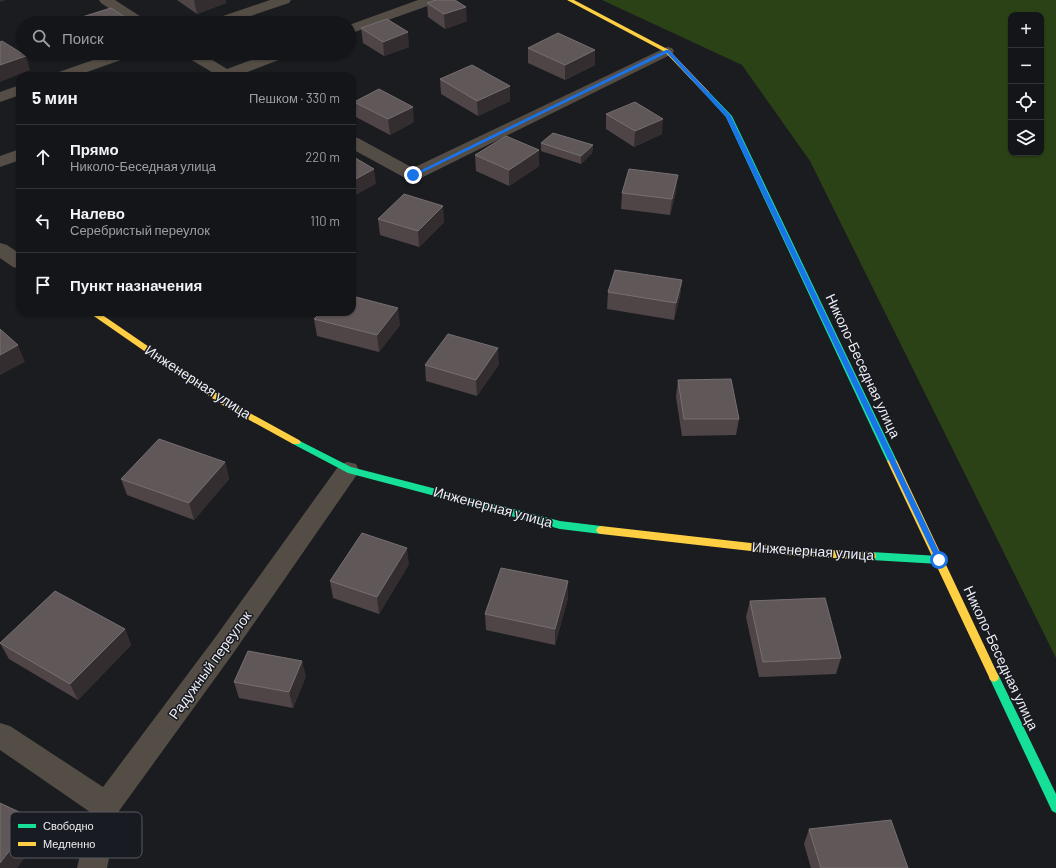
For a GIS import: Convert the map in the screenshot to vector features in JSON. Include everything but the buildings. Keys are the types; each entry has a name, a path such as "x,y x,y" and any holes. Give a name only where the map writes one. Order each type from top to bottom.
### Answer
{"street":[{"path":"106,0 131,16"},
{"path":"237,16 284,0"},
{"path":"356,27 431,0"},
{"name":"Николо-Беседная улица","path":"570,0 667,51 729,116 1056,807"},
{"path":"356,144 413,175 667,51"},
{"path":"72,72 107,60"},
{"path":"201,60 220,72"},
{"path":"233,72 265,60"},
{"path":"0,97 16,91"},
{"path":"0,162 16,156"},
{"path":"0,249 16,260"},
{"name":"Инженерная улица","path":"98,316 225,403 348,470 560,525 796,552 939,560"},
{"name":"Радужный переулок","path":"105,812 106,806 224,647 348,470"},
{"path":"0,735 106,806"},
{"name":"Радужный переулок","path":"92,868 94,858"}],"green space":[{"path":"602,0 1056,0 1056,658 810,161 742,65"}],"traffic: fast":[{"path":"706,92 729,116 892,461"},
{"path":"296,442 348,470 560,525 601,530"},
{"path":"871,556 939,560"},
{"path":"994,677 1056,807"}],"traffic: slow":[{"path":"570,0 667,51 706,92"},
{"path":"98,316 225,403 296,442"},
{"path":"892,461 994,677"},
{"path":"601,530 796,552 871,556"}],"route":[{"path":"413,175 667,51 729,116 939,560"}]}
